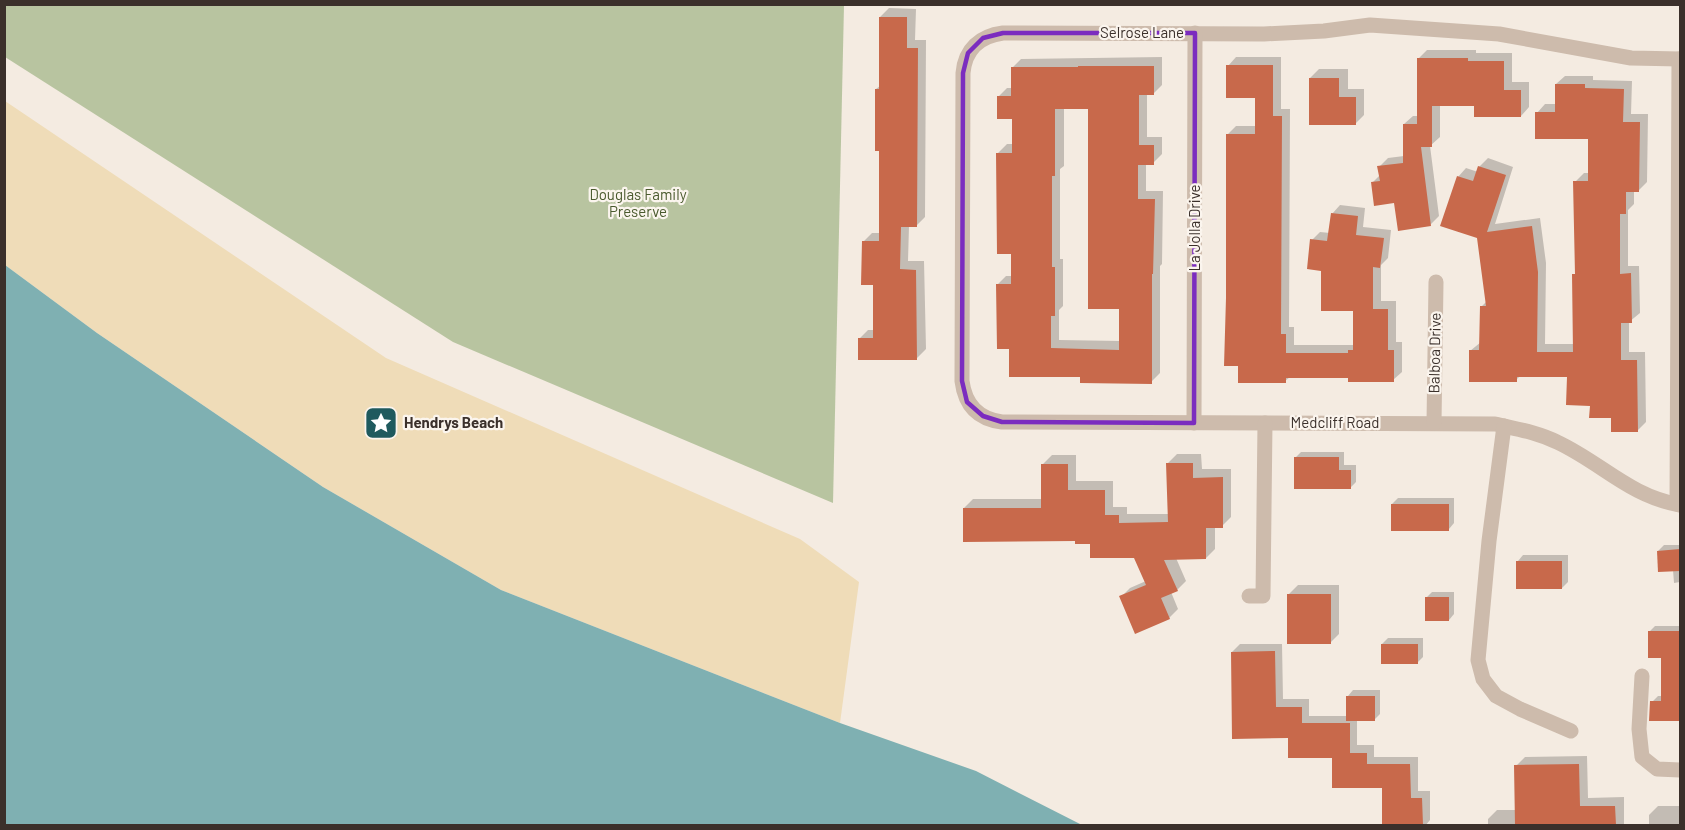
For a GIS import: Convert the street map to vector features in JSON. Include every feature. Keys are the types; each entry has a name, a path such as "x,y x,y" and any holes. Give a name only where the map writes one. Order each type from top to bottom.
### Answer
{"street":[{"name":"Selrose Lane","path":"974,410 967,402 962,381 963,73 968,53 983,38 1003,33 1324,31 1370,25 1499,34 1631,58 1680,59"},
{"name":"La Jolla Drive","path":"1194,423 1196,33"},
{"path":"1679,504 1680,59"},
{"name":"Balboa Drive","path":"1434,423 1436,282"},
{"name":"Medcliff Road","path":"974,410 992,421 1002,422 1495,424 1526,430 1556,441 1584,456 1631,488 1653,498 1679,504"},
{"path":"1249,596 1263,596 1265,423"},
{"path":"1504,426 1489,541 1478,660 1483,680 1496,696 1571,731"},
{"path":"1642,676 1639,729 1642,757 1657,769 1680,770"}],"highlighted area":[{"path":"1003,33 1195,33 1194,423 1002,422 983,416 967,402 962,381 963,73 968,53 983,38"}],"green space":[{"name":"Douglas Family Preserve","path":"4,5 844,5 833,503 453,342 5,57"}],"sand":[{"name":"Hendrys Beach","path":"5,101 386,358 800,539 859,582 840,723 501,590 323,487 97,333 5,265"}],"water":[{"path":"5,265 97,333 323,487 501,590 840,723 976,771 1082,825 5,825"}],"building":[{"path":"879,17 907,17 907,48 918,48 917,227 901,227 900,269 916,270 917,360 858,360 858,338 873,338 873,285 861,285 862,241 879,241 879,151 875,151 875,89 879,89"},
{"path":"1417,58 1504,61 1504,90 1521,90 1521,117 1474,117 1474,106 1432,106 1432,147 1421,147 1431,226 1398,231 1394,203 1374,206 1371,182 1380,181 1377,166 1403,163 1403,124 1417,124"},
{"path":"1226,65 1273,65 1273,116 1282,116 1281,334 1286,334 1286,353 1348,353 1348,350 1353,350 1353,311 1321,311 1321,271 1307,269 1310,239 1327,241 1331,213 1358,216 1356,235 1384,238 1380,268 1373,267 1373,309 1388,309 1388,350 1394,350 1394,382 1348,382 1348,378 1286,378 1286,383 1238,383 1238,366 1224,366 1226,134 1255,134 1255,98 1226,98"},
{"path":"1154,66 1154,95 1139,95 1139,145 1154,145 1154,165 1138,165 1138,199 1155,199 1152,384 1080,383 1080,377 1009,377 1009,349 997,349 996,284 1011,284 1011,254 997,254 996,153 1012,153 1012,119 997,119 997,96 1011,96 1011,67","holes":["1055,109 1088,109 1088,309 1119,309 1119,350 1051,348 1051,316 1055,316 1055,267 1052,267"]},
{"path":"1309,78 1339,78 1339,97 1356,97 1356,125 1309,125"},
{"path":"1555,84 1585,84 1585,88 1624,89 1623,122 1640,122 1639,192 1626,192 1626,214 1620,214 1620,274 1631,273 1632,323 1621,323 1621,360 1637,360 1638,432 1611,432 1611,418 1589,418 1590,406 1566,405 1567,377 1517,377 1517,382 1469,382 1469,350 1479,350 1480,306 1486,306 1477,238 1440,226 1457,176 1473,181 1478,166 1506,175 1487,232 1532,226 1538,272 1537,352 1573,352 1572,274 1575,274 1573,181 1588,181 1588,139 1535,139 1535,112 1555,112"},
{"path":"1294,457 1339,457 1339,470 1351,470 1351,489 1294,489"},
{"path":"1166,463 1193,463 1193,478 1223,477 1223,528 1206,528 1206,559 1164,560 1178,591 1161,598 1170,619 1135,634 1119,596 1146,585 1134,558 1090,558 1090,544 1075,544 1075,541 963,542 963,508 1041,508 1041,464 1068,464 1068,490 1105,490 1105,515 1119,515 1119,523 1168,522"},
{"path":"1391,504 1449,504 1449,531 1391,531"},
{"path":"1680,549 1680,571 1658,572 1657,551"},
{"path":"1516,561 1562,561 1562,589 1516,589"},
{"path":"1287,594 1331,594 1331,644 1287,644"},
{"path":"1425,597 1449,597 1449,621 1425,621"},
{"path":"1648,631 1680,631 1680,721 1649,721 1650,701 1661,701 1661,658 1648,658"},
{"path":"1381,644 1418,644 1418,664 1381,664"},
{"path":"1275,651 1276,707 1302,707 1302,723 1350,723 1350,753 1367,753 1367,764 1410,764 1411,798 1422,798 1423,825 1382,824 1382,788 1332,788 1332,758 1288,758 1288,738 1232,739 1231,652"},
{"path":"1346,696 1375,696 1375,721 1346,721"},
{"path":"1579,764 1580,806 1615,806 1616,825 1515,825 1514,765"}],"place":[{"name":"Hendrys Beach","path":"381,423"}]}
